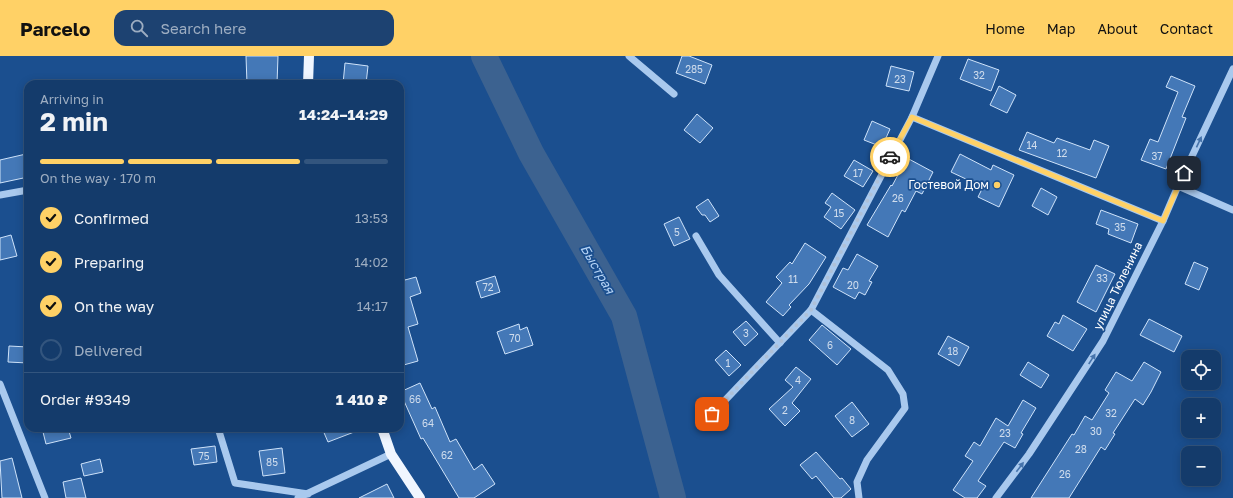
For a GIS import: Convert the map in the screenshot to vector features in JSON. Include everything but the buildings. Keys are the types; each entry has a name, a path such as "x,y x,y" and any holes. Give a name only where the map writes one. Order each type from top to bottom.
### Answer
{"main road":[{"path":"308,80 309,56"},
{"path":"383,432 391,454 420,498"}],"street":[{"path":"629,56 674,94"},
{"path":"712,414 811,310 912,117 938,56"},
{"name":"улица Тюленина","path":"996,498 1029,454 1103,341 1163,221 1233,69"},
{"path":"912,117 1163,221"},
{"path":"1178,186 1233,210"},
{"path":"0,196 24,191"},
{"path":"696,236 719,275 780,343"},
{"path":"811,310 888,370 903,394 905,408 868,460 857,482 858,498"},
{"path":"0,384 45,498"},
{"path":"219,432 235,483 308,494"},
{"path":"298,498 391,454"}],"waterway":[{"name":"Быстрая","path":"484,56 531,153 624,316 673,498"}],"way so far":[{"path":"712,414 811,310 890,157"}],"place":[{"name":"Гостевой Дом","path":"997,185"}],"route":[{"path":"890,157 912,117 1163,221 1184,173"}]}
